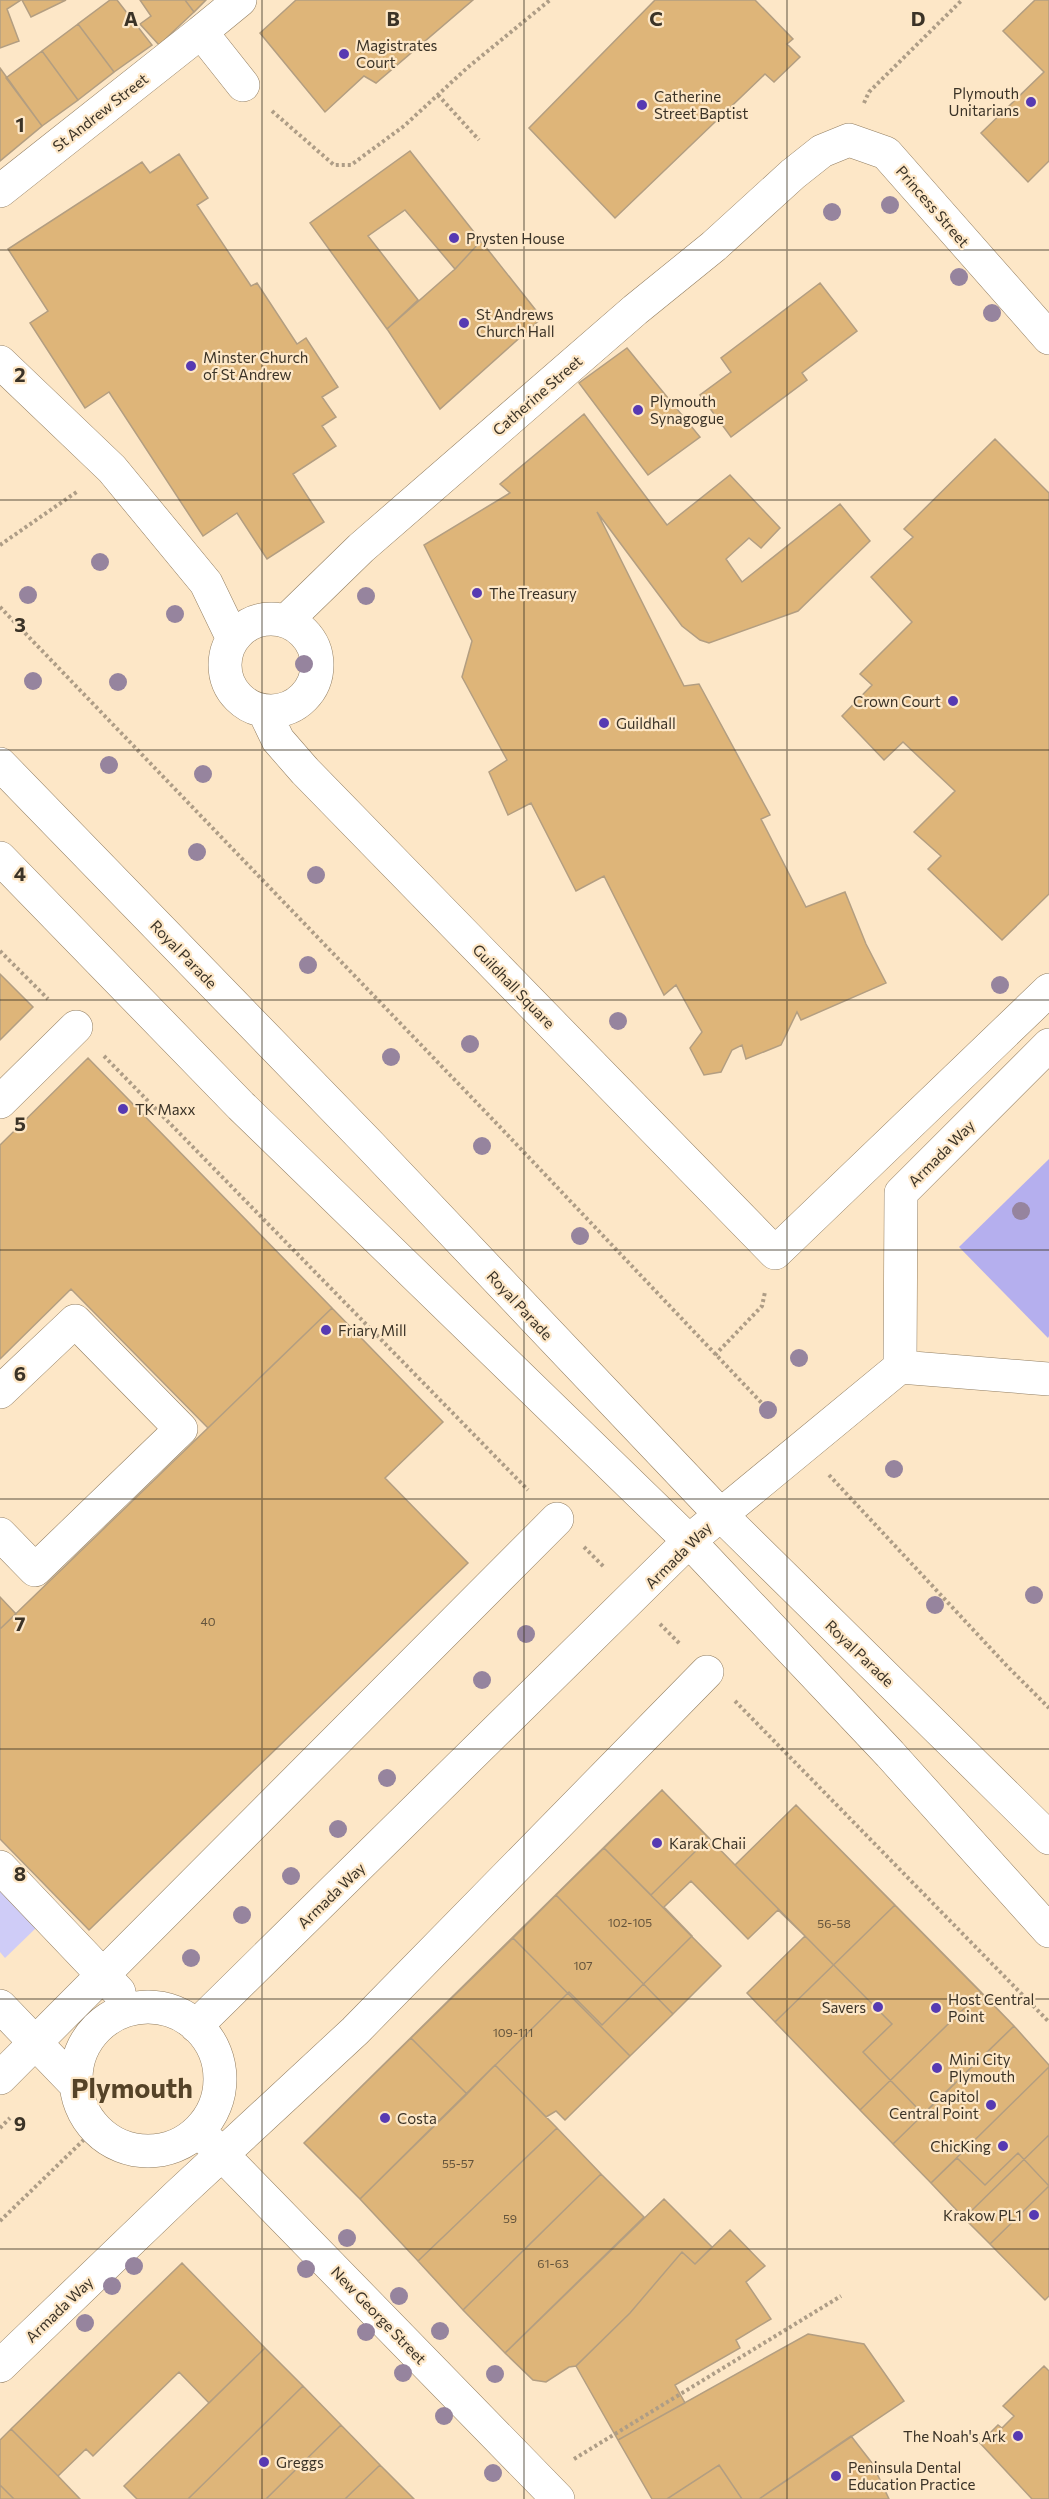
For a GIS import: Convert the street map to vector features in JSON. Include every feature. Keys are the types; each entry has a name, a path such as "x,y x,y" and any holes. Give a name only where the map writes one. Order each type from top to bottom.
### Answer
{"street":[{"name":"St Andrew Street","path":"0,191 240,0"},
{"path":"201,32 243,85"},
{"name":"Catherine Street","path":"286,621 361,548 635,310 714,246 793,174 822,151 849,140"},
{"name":"Princess Street","path":"849,140 886,153 1049,338"},
{"path":"0,362 112,469 206,583 233,639"},
{"path":"271,618 286,621 300,628 310,639 316,653 318,669 314,684 306,696 294,705 279,711 264,711 249,706 237,696 228,683 225,669 227,653 233,639 243,628 256,621 271,618"},
{"name":"Guildhall Square","path":"264,711 278,740 305,771 775,1253"},
{"name":"Royal Parade","path":"0,764 369,1144 720,1514 1049,1838"},
{"path":"0,858 241,1106 690,1541 890,1754 1049,1931"},
{"path":"775,1253 1049,990"},
{"path":"0,1102 76,1027"},
{"name":"Armada Way","path":"196,2026 690,1541 900,1367 901,1193 1049,1045"},
{"path":"0,1392 75,1321 181,1429 35,1570 0,1534"},
{"path":"900,1367 1049,1379"},
{"path":"0,2078 557,1519"},
{"name":"Armada Way","path":"0,2366 222,2154 355,2031 707,1672"},
{"path":"0,1867 134,2008"},
{"path":"0,2006 76,2086"},
{"path":"141,2006 165,2008 187,2018 196,2026 205,2034 217,2058 220,2084 214,2110 199,2131 177,2145 151,2151 125,2148 102,2135 86,2117 76,2086 76,2070 83,2047 97,2027 117,2013 141,2006"},
{"name":"New George Street","path":"199,2131 549,2490"}],"path":[{"path":"243,85 334,165 351,165 404,126 466,68 550,0"},
{"path":"849,140 869,92 962,0"},
{"path":"438,95 479,140"},
{"path":"0,544 112,469"},
{"path":"0,607 492,1119 1049,1708"},
{"path":"0,951 435,1396"},
{"path":"716,1355 762,1306 775,1253"},
{"path":"634,1598 1049,2022"},
{"path":"0,2221 96,2128"},
{"path":"549,2490 841,2296"}],"shaded area":[{"path":"1049,1159 1049,1336 1048,1338 959,1247"},
{"path":"0,1887 37,1927 5,1958 0,1952"}],"building":[{"path":"0,0 21,0 7,9 19,41 0,48"},
{"path":"22,0 66,0 31,17"},
{"path":"110,0 117,0 152,45 114,72 78,24"},
{"path":"140,0 185,0 194,12 159,45 140,24 151,16"},
{"path":"185,0 206,0 194,12"},
{"name":"Magistrates Court","path":"296,0 473,0 376,83 364,76 325,112 260,33"},
{"name":"Catherine Street Baptist","path":"655,0 755,0 793,39 787,44 800,57 774,82 765,74 615,218 529,128"},
{"name":"Plymouth Unitarians","path":"1035,0 1049,0 1049,161 1028,182 981,133 1044,72 1003,31"},
{"path":"78,24 114,72 78,100 42,51"},
{"path":"42,51 78,100 42,126 6,78"},
{"path":"0,68 42,126 0,161"},
{"name":"Prysten House","path":"410,151 481,241 455,269 405,210 368,236 418,300 387,329 310,223"},
{"name":"Minster Church of St Andrew","path":"179,154 208,198 197,205 251,286 257,283 297,344 306,338 338,387 322,397 336,417 322,426 336,446 293,474 324,522 267,559 237,513 203,536 109,392 85,408 30,323 48,311 8,249 142,162 150,173"},
{"name":"St Andrews Church Hall","path":"481,241 542,318 440,409 387,329 455,269"},
{"path":"820,283 857,331 802,373 807,380 731,437 700,395 731,372 721,358"},
{"name":"Plymouth Synagogue","path":"627,348 700,437 648,475 579,383"},
{"name":"Guildhall","path":"584,414 667,525 730,475 780,528 761,548 749,538 726,559 742,582 840,504 870,541 798,611 709,643 700,640 682,626 597,512 684,686 699,684 770,815 761,819 806,907 845,892 866,944 886,983 801,1020 797,1012 781,1045 746,1059 742,1045 732,1050 721,1072 704,1075 690,1048 702,1032 676,985 664,995 604,876 576,891 531,803 508,815 489,772 507,760 462,677 472,641 424,545 510,493 500,484"},
{"name":"Crown Court","path":"995,439 1049,493 1049,894 1002,940 928,869 941,856 914,832 955,791 903,742 884,760 842,716 872,685 860,674 912,622 871,577 913,537 904,529"},
{"path":"0,974 33,1007 0,1040"},
{"path":"88,1058 332,1308 208,1428 71,1289 0,1359 0,1145"},
{"path":"332,1308 443,1422 385,1478 468,1563 89,1930 0,1839 0,1629"},
{"path":"0,1597 16,1614 0,1629"},
{"name":"Karak Chaii","path":"662,1790 709,1838 651,1895 604,1848"},
{"name":"Host Central Point","path":"662,1790 735,1865 796,1805 1014,2026 923,2114 863,2052 892,2024 805,1936 778,1910 748,1939 691,1881 664,1907 692,1936 602,2025 569,1992 360,2199 304,2143"},
{"path":"796,1805 895,1905 775,2022 747,1993 805,1936 735,1865"},
{"path":"604,1848 721,1966 673,2014 556,1895"},
{"path":"556,1895 673,2014 630,2056 513,1938"},
{"name":"Savers","path":"895,1905 981,1992 860,2110 775,2022"},
{"path":"513,1938 630,2056 565,2120 556,2111 546,2117 495,2065 467,2094 411,2038"},
{"name":"Mini City Plymouth","path":"981,1992 1014,2026 893,2144 860,2110"},
{"name":"Capitol Central Point","path":"1014,2026 1049,2065 1049,2186 1018,2153 985,2185 957,2158 931,2183 893,2144"},
{"name":"Costa","path":"411,2038 467,2094 360,2199 304,2143"},
{"path":"495,2065 557,2128 418,2261 360,2199"},
{"name":"ChicKing","path":"1049,2067 1049,2135 964,2218 931,2183"},
{"path":"557,2128 601,2174 463,2310 418,2261"},
{"path":"1049,2135 1049,2186 990,2244 964,2218"},
{"path":"601,2174 644,2217 505,2353 463,2310"},
{"name":"Krakow PL1","path":"1049,2186 1049,2296 1045,2300 990,2244"},
{"path":"664,2199 712,2247 695,2264 682,2252 630,2313 576,2366 569,2367 546,2382 533,2380 505,2353"},
{"path":"730,2230 765,2266 746,2282 771,2319 736,2340 740,2348 675,2385 685,2403 618,2440 576,2366 630,2313 682,2252 695,2264"},
{"path":"182,2263 265,2348 209,2403 179,2372 93,2456 86,2449 58,2476 11,2429"},
{"path":"808,2334 864,2344 904,2401 759,2499 742,2499 719,2465 667,2499 652,2499 618,2440"},
{"path":"265,2348 303,2386 188,2499 137,2499 124,2486"},
{"name":"The Noah's Ark","path":"1044,2366 1049,2371 1049,2499 1032,2499 980,2443 998,2425 1002,2428 1014,2416 1003,2406"},
{"name":"Greggs","path":"303,2386 341,2425 266,2499 188,2499"},
{"path":"341,2425 380,2465 345,2499 266,2499"},
{"path":"11,2429 80,2499 14,2499 0,2485 0,2440"},
{"name":"Peninsula Dental Education Practice","path":"851,2436 872,2463 889,2499 759,2499"},
{"path":"380,2465 414,2499 345,2499"},
{"path":"719,2465 742,2499 667,2499"},
{"path":"0,2485 14,2499 0,2499"}],"place":[{"name":"Magistrates Court","path":"344,54"},
{"name":"Plymouth Unitarians","path":"1031,102"},
{"name":"Catherine Street Baptist","path":"642,105"},
{"name":"Prysten House","path":"454,238"},
{"name":"St Andrews Church Hall","path":"464,323"},
{"name":"Minster Church of St Andrew","path":"191,366"},
{"name":"Plymouth Synagogue","path":"638,410"},
{"name":"The Treasury","path":"477,593"},
{"name":"Crown Court","path":"953,701"},
{"name":"Guildhall","path":"604,723"},
{"name":"TK Maxx","path":"123,1109"},
{"name":"Friary Mill","path":"326,1330"},
{"name":"Karak Chaii","path":"657,1843"},
{"name":"Savers","path":"878,2007"},
{"name":"Host Central Point","path":"936,2008"},
{"name":"Mini City Plymouth","path":"937,2068"},
{"name":"Capitol Central Point","path":"991,2105"},
{"name":"Costa","path":"385,2118"},
{"name":"ChicKing","path":"1003,2146"},
{"name":"Krakow PL1","path":"1034,2215"},
{"name":"The Noah's Ark","path":"1018,2436"},
{"name":"Greggs","path":"264,2462"},
{"name":"Peninsula Dental Education Practice","path":"836,2476"}],"district":[{"name":"Plymouth","path":"132,2087"}]}
